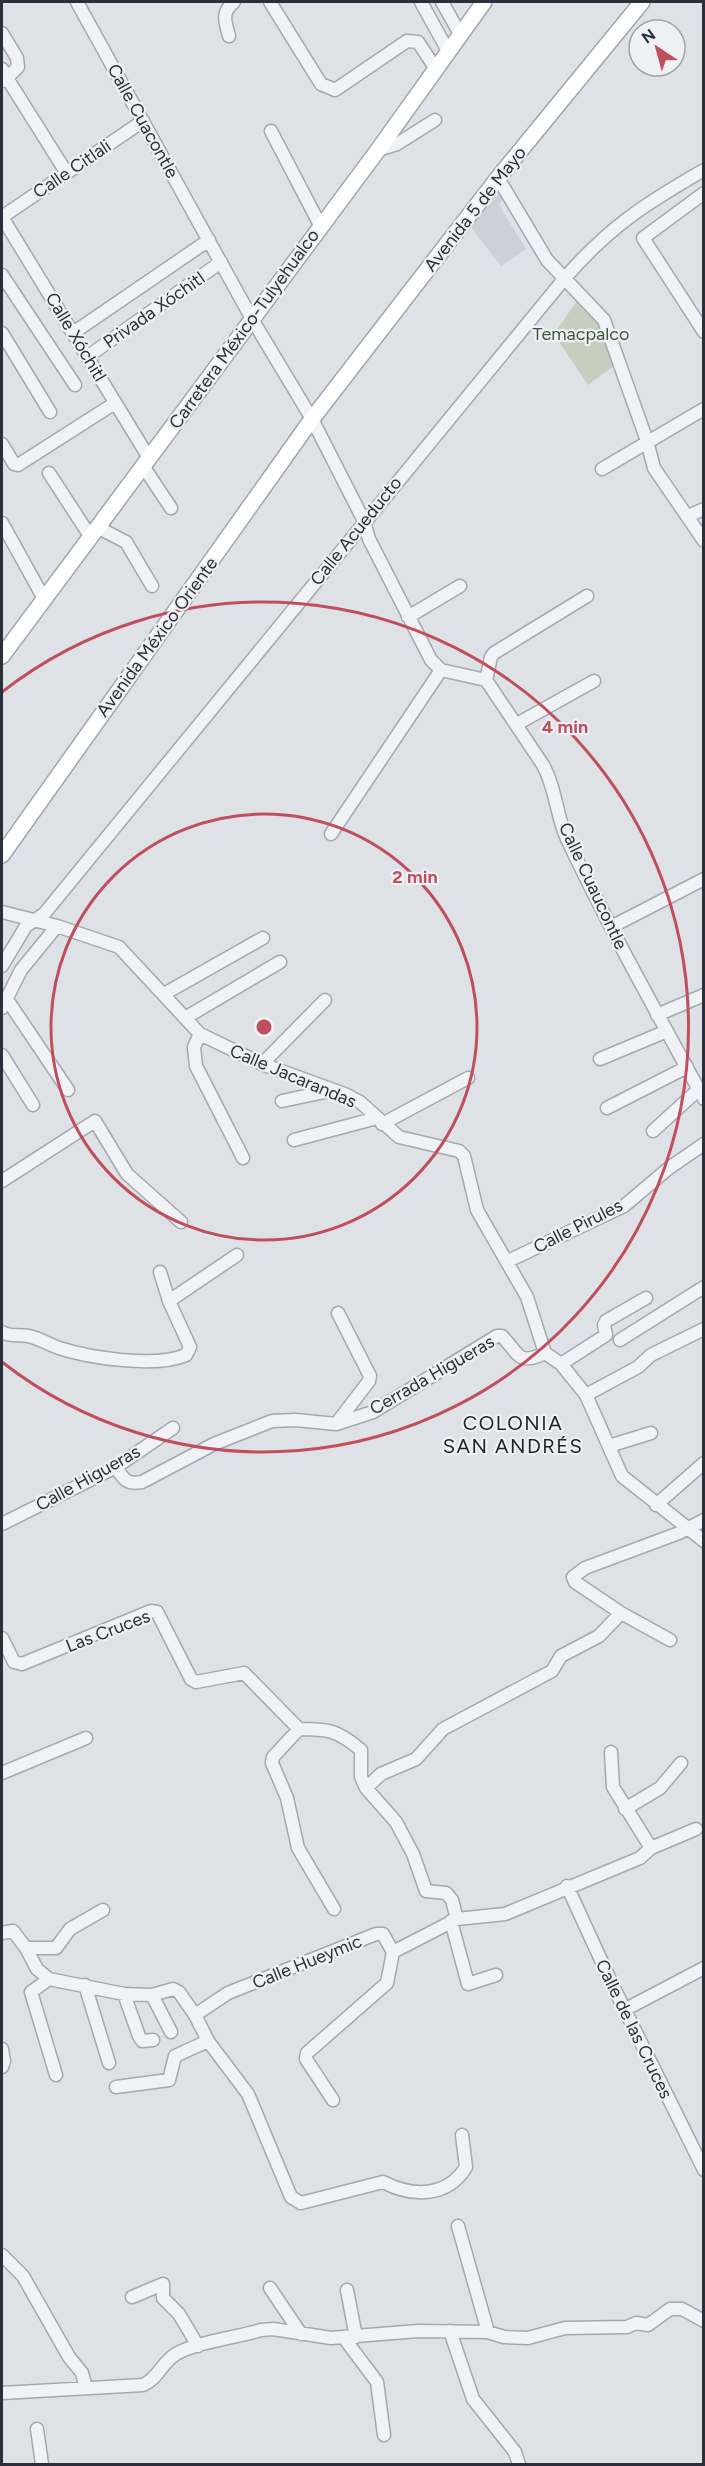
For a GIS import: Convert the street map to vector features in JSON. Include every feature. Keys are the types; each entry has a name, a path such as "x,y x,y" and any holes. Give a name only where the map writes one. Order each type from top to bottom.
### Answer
{"main road":[{"name":"Carretera México-Tulyehualco","path":"2,656 378,150 484,2"},
{"name":"Avenida 5 de Mayo","path":"312,419 498,178 642,2"},
{"name":"Avenida México Oriente","path":"2,855 312,419"}],"street":[{"name":"Calle Cuacontle","path":"79,2 252,319 312,419"},
{"path":"230,36 224,17 225,11 234,2"},
{"path":"270,2 321,84 327,88 335,90 407,41 418,42 436,69"},
{"path":"421,2 448,51"},
{"path":"442,2 460,34"},
{"path":"2,33 17,58 18,67 3,76 66,172"},
{"path":"378,150 397,144 435,120"},
{"name":"Calle Citlali","path":"2,217 143,121"},
{"path":"271,131 321,225"},
{"name":"Calle Acueducto","path":"2,966 26,926 44,914 364,521 592,247 617,225 704,170"},
{"path":"498,178 547,260 604,320 656,473 704,541"},
{"path":"704,193 643,238 704,332"},
{"name":"Calle Xóchitl","path":"2,217 116,404 171,508"},
{"path":"73,333 209,240"},
{"name":"Privada Xóchitl","path":"87,357 221,262"},
{"path":"2,274 75,385"},
{"path":"2,333 50,412"},
{"path":"2,444 14,464 18,465 116,404"},
{"path":"602,469 704,409"},
{"path":"312,419 364,521 369,538 424,651 441,670 486,680 490,657 494,653 588,596"},
{"path":"49,473 93,532 126,542 152,586"},
{"path":"688,516 704,508"},
{"path":"2,523 44,597"},
{"path":"408,617 460,585"},
{"path":"331,834 441,670"},
{"name":"Calle Cuaucontle","path":"486,680 517,724 550,778 566,837 657,1015 701,1095"},
{"path":"517,724 594,681"},
{"path":"611,927 704,879"},
{"name":"Calle Jacarandas","path":"2,912 57,926 119,947 200,1034 262,1064 335,1090 360,1102 399,1137 459,1151 464,1156 477,1210 527,1297 545,1353"},
{"path":"57,926 21,970 4,1003 68,1090"},
{"path":"164,994 263,938"},
{"path":"185,1018 280,962"},
{"path":"657,1015 704,995"},
{"path":"262,1064 325,1000"},
{"path":"600,1059 667,1031"},
{"path":"200,1034 194,1047 196,1066 243,1158"},
{"path":"2,1055 33,1105"},
{"path":"607,1108 687,1067"},
{"path":"294,1140 379,1121 468,1078"},
{"path":"282,1101 335,1090"},
{"path":"653,1131 701,1095"},
{"path":"2,1180 95,1121 127,1174 181,1222"},
{"name":"Calle Pirules","path":"508,1261 624,1206 669,1167 704,1144"},
{"path":"169,1300 237,1255"},
{"path":"2,1332 8,1335 30,1336 60,1348 134,1362 179,1358 186,1355 190,1347 169,1300 160,1272"},
{"path":"620,1340 704,1287"},
{"path":"561,1365 606,1335 604,1324 606,1321 646,1298"},
{"path":"336,1424 369,1382 370,1376 338,1313"},
{"path":"586,1395 639,1367 651,1355 704,1329"},
{"name":"Cerrada Higueras","path":"116,1467 126,1481 132,1484 142,1482 214,1444 272,1421 296,1420 336,1424 373,1412 497,1336 502,1336 518,1356 524,1359 532,1359 545,1353"},
{"path":"545,1353 561,1365 586,1395 622,1476 704,1541"},
{"name":"Calle Higueras","path":"2,1524 116,1467 173,1428"},
{"path":"609,1446 651,1432"},
{"path":"656,1504 704,1463"},
{"path":"670,1640 621,1613 574,1582 573,1577 575,1573 689,1529 704,1520"},
{"name":"Las Cruces","path":"2,1638 14,1662 22,1664 151,1611 160,1617 191,1679 196,1682 244,1673 299,1730"},
{"path":"366,1788 381,1774 416,1760 443,1730 552,1671 561,1656 599,1636 621,1613"},
{"path":"334,1909 298,1848 287,1798 272,1763 273,1757 299,1730 330,1729 341,1733 361,1750 361,1777 366,1788 396,1822 413,1854 426,1892 446,1893 452,1900 468,1984 496,1975"},
{"path":"2,1773 86,1738"},
{"path":"610,1752 613,1787 625,1809 640,1826 651,1848"},
{"path":"625,1809 660,1788 681,1763"},
{"path":"333,2100 306,2059 307,2053 387,1983 393,1952 454,1920 505,1914 567,1886 640,1858 651,1848 696,1829"},
{"name":"Calle de las Cruces","path":"567,1886 612,1984 704,2170"},
{"path":"26,1948 56,1948 70,1929 103,1910"},
{"path":"2,1933 13,1931 26,1948 37,1969 49,1979 85,1984 124,1994 152,1995 173,1989 179,1992 195,2015 208,2041 248,2094 291,2197 296,2202 301,2203 383,2182 400,2191 417,2195 436,2190 461,2175 466,2167 462,2134"},
{"name":"Calle Hueymic","path":"195,2015 228,1993 376,1934 383,1934 393,1952"},
{"path":"626,2009 704,1968"},
{"path":"49,1979 31,1992 56,2075"},
{"path":"85,1984 109,2063"},
{"path":"124,1994 139,2036 142,2040 153,2040"},
{"path":"152,1995 171,2032"},
{"path":"116,2087 169,2080 175,2056 208,2041"},
{"path":"2,2049 4,2061 2,2067"},
{"path":"458,2226 488,2332"},
{"path":"2,2255 23,2276 69,2356 82,2373 86,2388"},
{"path":"132,2297 163,2284 163,2298 179,2314 198,2346"},
{"path":"270,2288 301,2334"},
{"path":"347,2290 350,2337 377,2382 384,2435"},
{"path":"2,2392 143,2385 151,2382 165,2361 178,2353 261,2330 273,2329 301,2334 350,2337 418,2331 488,2332 504,2337 528,2338 565,2328 627,2327 636,2323 648,2325 670,2309 682,2309 704,2321"},
{"path":"450,2331 473,2398 515,2452 519,2464"},
{"path":"37,2429 42,2464"}],"shaded area":[{"path":"499,194 503,198 499,205 526,249 501,266 470,226"}],"green space":[{"name":"Temacpalco","path":"579,298 600,322 616,364 588,385 554,334"}],"district":[{"name":"COLONIA SAN ANDRÉS","path":"513,1434"}]}
